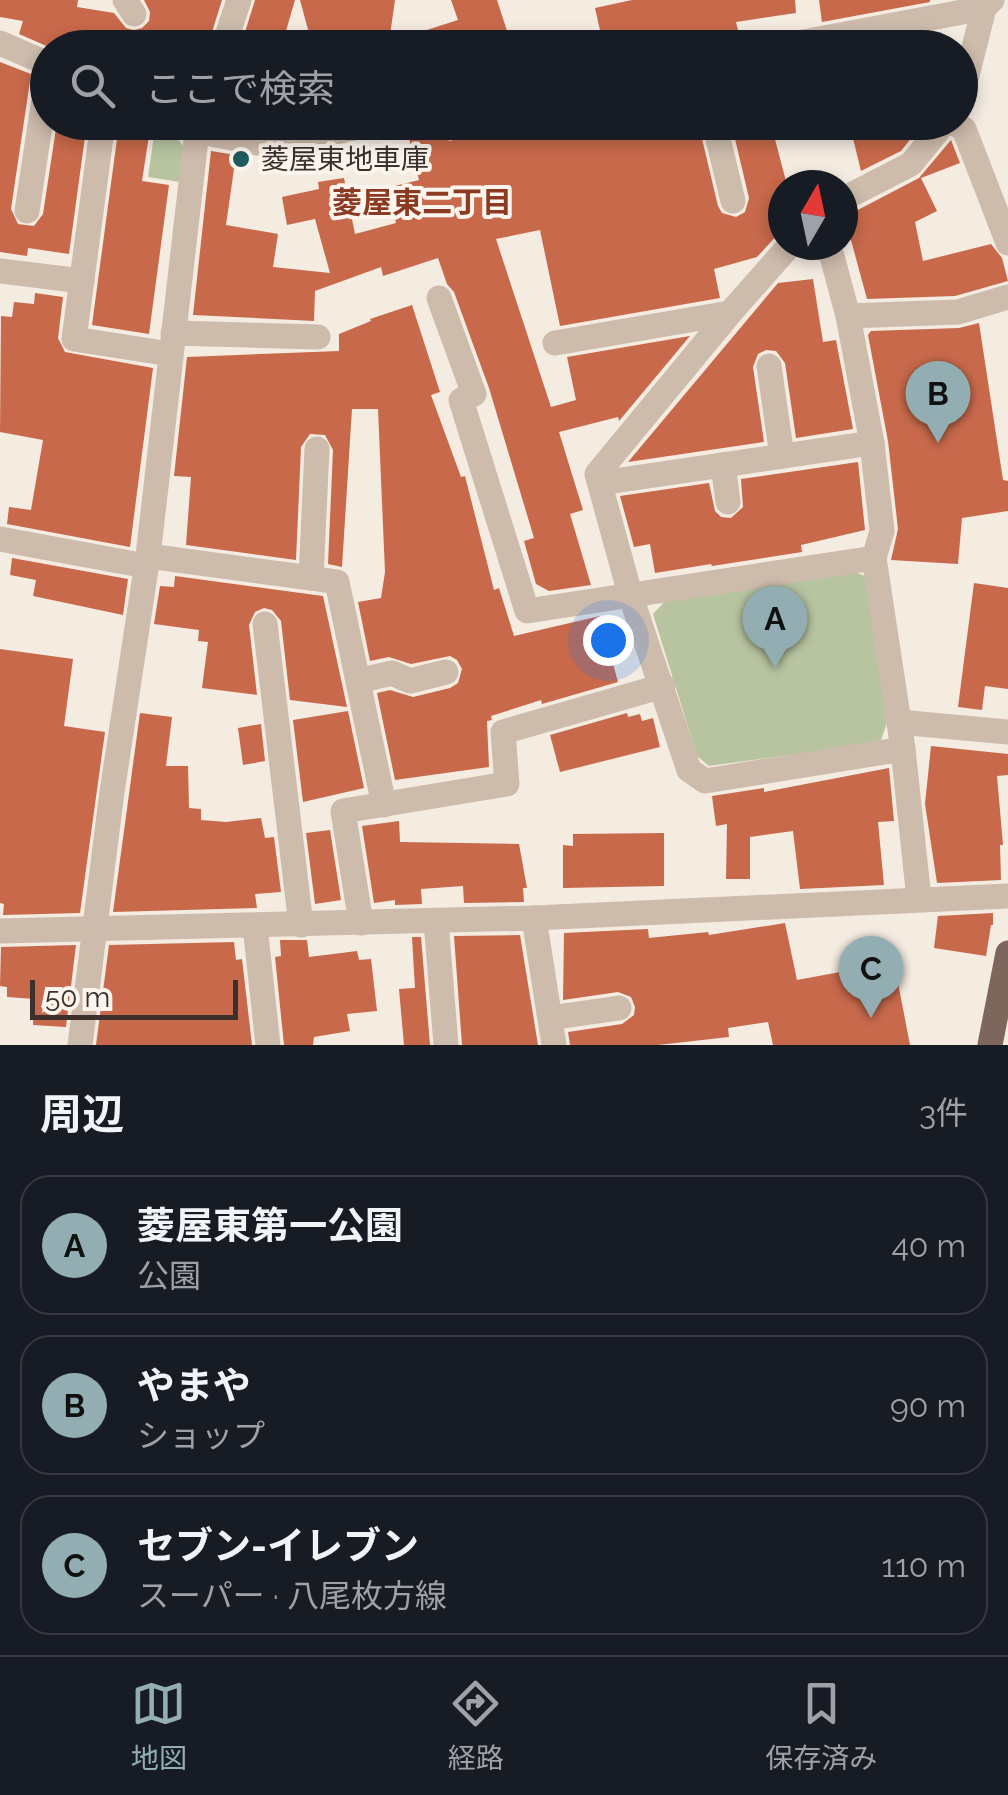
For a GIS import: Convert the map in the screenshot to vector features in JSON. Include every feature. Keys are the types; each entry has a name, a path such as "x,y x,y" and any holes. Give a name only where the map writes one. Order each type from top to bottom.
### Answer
{"main road":[{"path":"990,1045 1003,1002 1008,953"}],"street":[{"path":"229,30 239,0"},
{"path":"900,30 988,4"},
{"path":"978,39 988,4"},
{"path":"0,43 30,56"},
{"path":"27,212 38,140"},
{"path":"100,140 74,339 171,343 318,336"},
{"path":"80,1045 147,561 188,140"},
{"path":"249,140 273,146 300,140"},
{"path":"718,140 733,201"},
{"path":"858,191 912,164 933,140"},
{"path":"968,140 1008,243"},
{"path":"777,260 597,474 630,594 689,770 705,781 903,749"},
{"path":"834,260 872,443 882,531 874,558 903,749 919,899"},
{"path":"0,271 82,280"},
{"path":"848,316 958,312 1008,297"},
{"path":"438,298 474,394 460,400 527,611 874,558"},
{"path":"556,343 730,312"},
{"path":"769,366 782,456"},
{"path":"600,483 872,443"},
{"path":"310,578 317,449"},
{"path":"722,465 728,502"},
{"path":"0,539 147,561 337,582 384,805"},
{"path":"264,624 301,925"},
{"path":"358,680 392,672 410,682 446,672"},
{"path":"362,923 343,812 507,784 503,732 663,686"},
{"path":"899,722 1008,732"},
{"path":"0,931 534,918 1008,896"},
{"path":"534,918 554,1045"},
{"path":"436,921 446,1045"},
{"path":"255,926 268,1045"},
{"path":"550,1018 618,1008"}],"green space":[{"path":"153,140 179,140 185,149 180,182 148,177"},
{"path":"848,569 867,577 887,723 880,743 709,766 697,756 653,614 672,594"}],"building":[{"path":"0,0 78,0 77,7 114,13 126,28 134,30 30,30 30,39 19,34 23,21 0,17"},
{"path":"144,0 222,0 213,30 134,30 149,21 150,12"},
{"path":"255,0 295,0 286,30 246,30"},
{"path":"300,0 395,0 391,30 308,30"},
{"path":"451,0 497,0 507,30 427,30 458,20"},
{"path":"632,0 795,0 796,13 736,22 738,30 600,30 595,8"},
{"path":"819,0 930,0 930,2 822,22"},
{"path":"0,62 30,74 11,209 18,224 34,226 43,214 54,140 85,140 69,254 28,248 27,256 0,252"},
{"path":"117,140 148,140 142,181 169,185 149,334 92,325"},
{"path":"409,140 702,140 718,206 722,213 736,217 745,212 749,198 735,140 775,140 783,170 768,170 768,245 757,257 714,269 720,298 560,326 540,230 496,239 551,407 576,400 567,357 690,336 619,421 618,417 559,432 583,510 570,514 591,585 549,591 536,584 524,541 534,538 489,388 438,258 383,276 381,267 315,291 314,321 193,315 211,151 236,155 226,225 278,234 273,267 330,273 315,219 287,225 282,197 319,189 318,182 344,178 355,234 396,223 387,188 419,180"},
{"path":"853,140 910,140 901,151 861,171"},
{"path":"951,140 960,163 921,178 937,211 915,222 923,261 991,244 1002,258 1008,281 955,296 867,299 856,260 858,210 919,178"},
{"path":"813,279 823,342 836,340 853,429 796,438 785,363 776,351 766,350 758,354 753,367 764,442 628,462 778,283"},
{"path":"35,293 63,297 58,338 65,352 153,368 130,547 7,524 9,507 31,510 43,440 0,432 1,316 12,317 14,302 34,304"},
{"path":"412,305 440,392 431,395 461,477 465,476 494,590 499,588 514,636 600,616 618,682 491,716 492,720 487,721 489,767 395,780 377,693 390,690 413,697 450,688 458,683 462,669 450,656 411,664 389,657 370,661 358,602 381,598 385,572 378,409 352,409 342,567 328,564 333,450 325,435 310,434 301,447 296,560 186,545 191,477 174,476 187,357 339,351 339,334"},
{"path":"979,323 1003,480 1008,481 1008,511 962,518 958,564 891,560 898,529 888,441 868,335 871,331 959,328"},
{"path":"858,462 865,530 801,545 802,552 712,566 655,573 650,544 634,547 620,496 709,483 715,511 721,517 731,518 743,507 741,479"},
{"path":"12,558 128,579 123,615 33,596 36,580 10,575"},
{"path":"175,576 323,596 347,707 290,700 281,621 272,610 264,608 255,612 249,625 257,695 202,688 208,642 198,641 199,630 154,624 160,586 174,587"},
{"path":"974,583 1008,588 1008,689 985,686 982,710 958,707"},
{"path":"0,649 73,659 64,726 105,732 80,913 3,915"},
{"path":"348,711 364,788 303,802 293,720"},
{"path":"140,713 172,717 166,766 188,766 189,808 201,809 201,820 261,818 265,838 274,837 281,892 255,894 257,908 113,912"},
{"path":"627,713 628,717 640,714 642,721 653,718 660,747 560,772 550,735"},
{"path":"261,724 265,761 243,765 238,728"},
{"path":"931,746 1008,754 1008,775 997,776 1003,845 1001,880 937,883 925,804"},
{"path":"889,768 894,821 878,822 884,885 800,889 793,831 750,837 750,879 726,879 727,824 716,826 712,796 764,788 764,792"},
{"path":"399,821 400,842 519,844 527,888 523,888 524,902 464,903 463,886 421,889 422,904 395,905 395,900 374,903 362,826"},
{"path":"330,830 341,900 315,904 306,833"},
{"path":"664,833 664,886 563,888 563,845 573,846 573,834"},
{"path":"993,913 986,956 934,948 938,916"},
{"path":"785,923 797,980 894,962 910,1045 773,1045 768,1022 728,1028 729,1037 658,1045 570,1045 568,1032 622,1024 634,1015 635,1007 631,997 618,992 563,1000 564,933 648,929 649,938 708,932 709,935"},
{"path":"520,935 538,1045 462,1045 454,936"},
{"path":"412,937 421,937 430,1045 404,1045 399,989 415,988"},
{"path":"280,940 307,940 309,957 357,951 359,960 371,959 377,1011 347,1014 350,1031 314,1037 313,1045 284,1045 275,957 281,956"},
{"path":"234,942 236,960 242,959 252,1045 96,1045 109,945"},
{"path":"76,945 66,1027 33,1025 34,999 7,997 7,987 0,986 1,947"}],"place":[{"name":"菱屋東地車庫","path":"241,159"},
{"name":"やまや","path":"938,443"},
{"name":"菱屋東第一公園","path":"775,668"},
{"name":"セブン-イレブン","path":"871,1018"}],"district":[{"name":"菱屋東二丁目","path":"422,203"}]}
